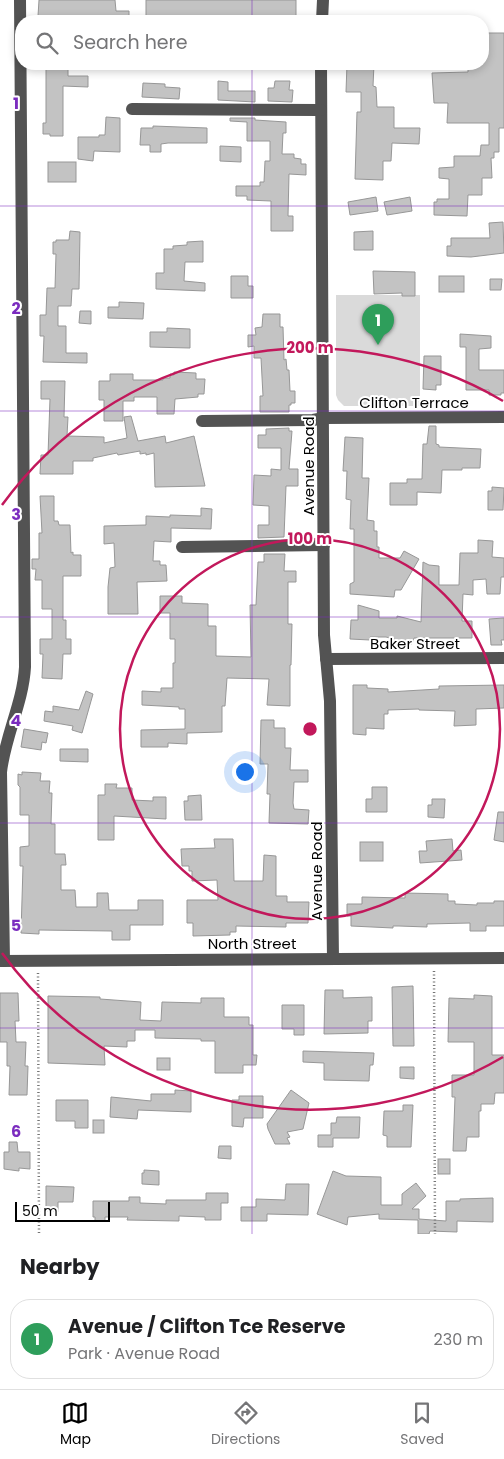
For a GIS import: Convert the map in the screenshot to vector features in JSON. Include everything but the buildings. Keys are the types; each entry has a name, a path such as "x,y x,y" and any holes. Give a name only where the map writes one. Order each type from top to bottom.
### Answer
{"street":[{"path":"20,0 20,15"},
{"path":"322,15 323,0"},
{"path":"2,961 1,772 22,690 25,667 21,70"},
{"name":"Avenue Road","path":"321,70 324,635 330,701 333,959"},
{"path":"132,109 321,110"},
{"name":"Clifton Terrace","path":"202,421 504,417"},
{"path":"182,547 324,545"},
{"name":"Baker Street","path":"326,659 504,658"},
{"name":"North Street","path":"2,961 504,958"}],"path":[{"path":"434,958 435,1234"},
{"path":"38,961 39,1234"}],"shaded area":[{"path":"336,295 420,295 420,406 344,406 338,400 336,395"}],"place":[{"name":"Avenue / Clifton Tce Reserve","path":"378,345"}]}
